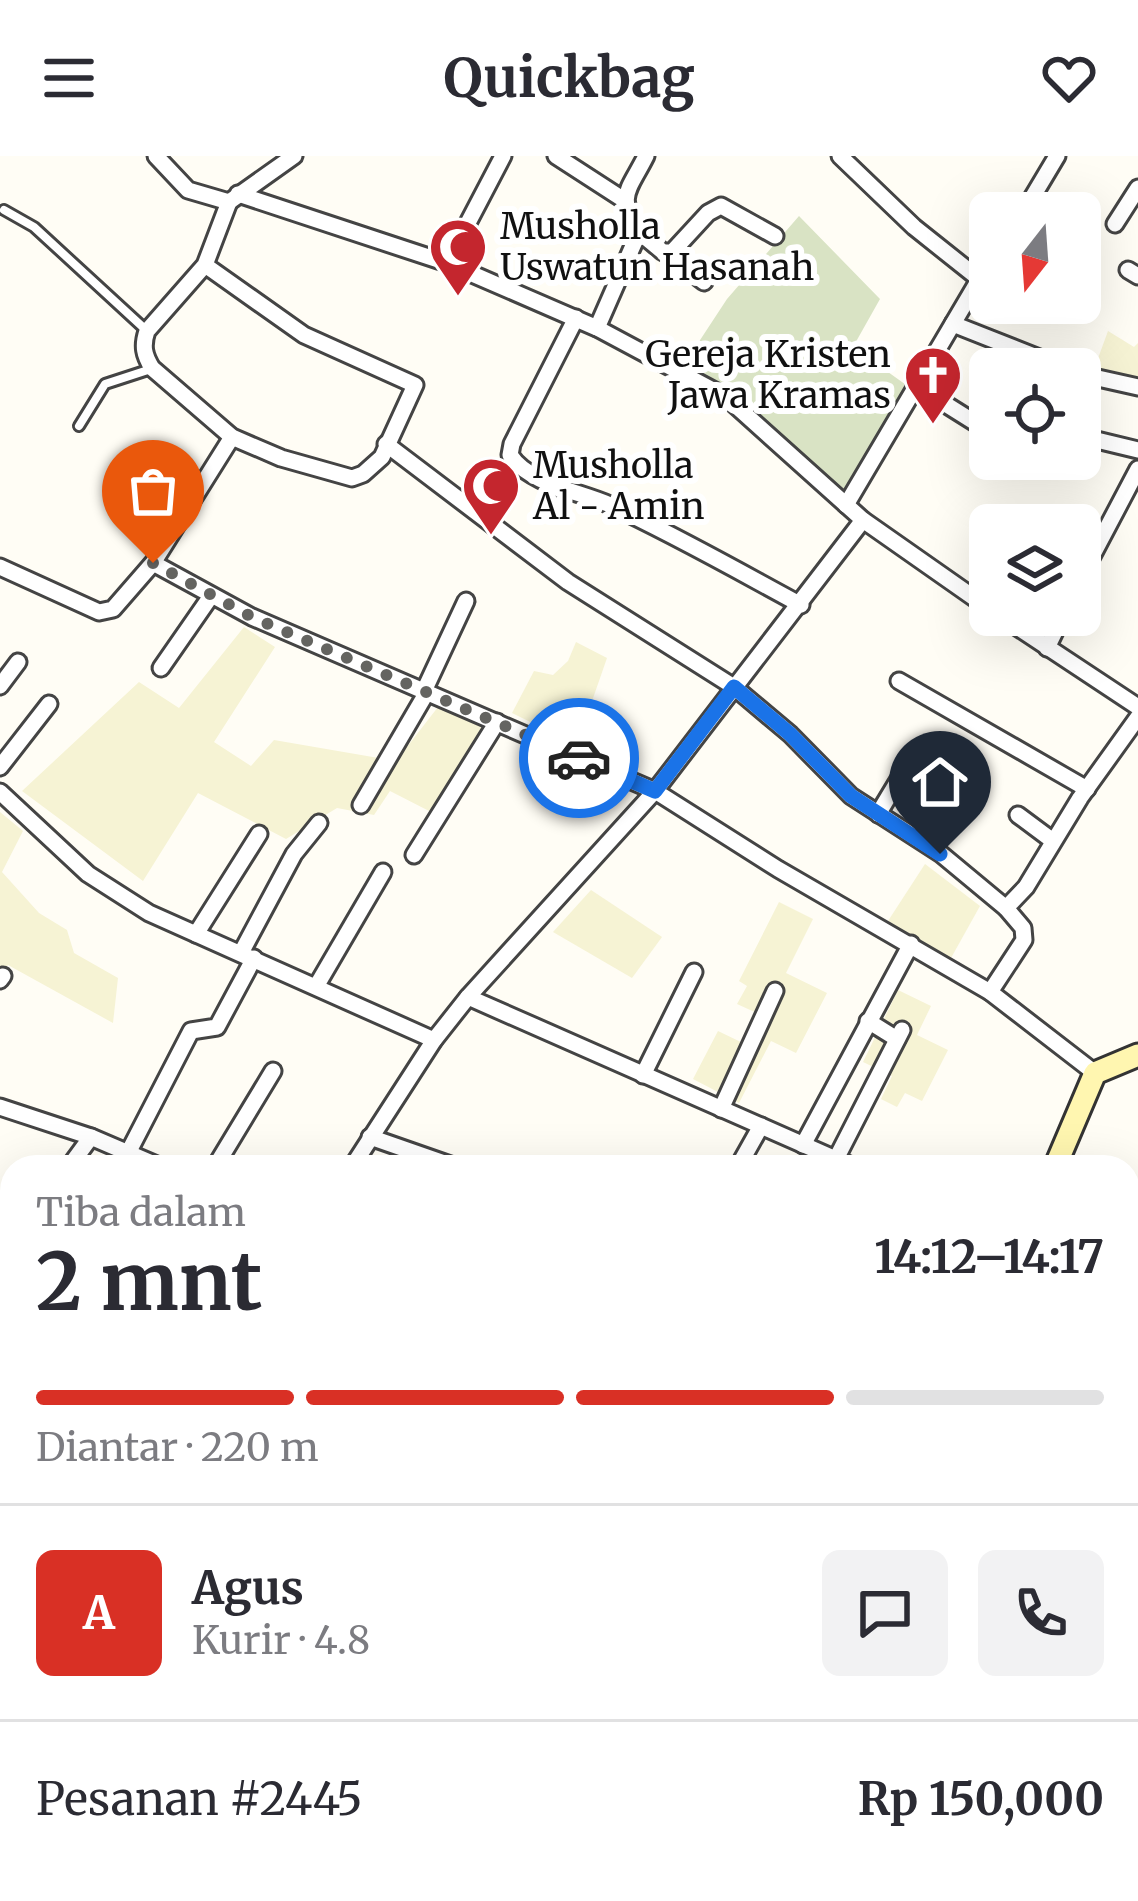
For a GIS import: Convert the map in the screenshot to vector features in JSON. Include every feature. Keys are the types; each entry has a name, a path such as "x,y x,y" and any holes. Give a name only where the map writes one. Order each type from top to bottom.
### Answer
{"main road":[{"path":"1060,1155 1095,1073 1138,1054"}],"street":[{"path":"156,156 188,190 234,198 446,263 597,328 726,397 863,520 969,594"},
{"path":"205,265 304,335 412,382 415,388 375,465 352,478 281,458 232,437 152,368 142,344 147,331 205,265 234,198 295,156"},
{"path":"446,263 503,156"},
{"path":"556,156 624,204 639,232 704,282"},
{"path":"624,204 646,156"},
{"path":"839,156 914,227 969,270"},
{"path":"1036,192 1057,156"},
{"path":"1115,224 1138,188"},
{"path":"666,253 721,206 775,236"},
{"path":"597,328 639,232"},
{"path":"846,505 969,295"},
{"path":"576,318 510,455 530,474 609,505 801,605"},
{"path":"952,324 1013,348"},
{"path":"1101,379 1138,387"},
{"path":"915,385 969,419"},
{"path":"0,567 107,612 121,604 153,563 232,437"},
{"path":"1101,441 1138,450"},
{"path":"386,444 568,582 734,687 790,734 851,796 940,854 1006,908 1023,928 1024,940 990,992"},
{"path":"1101,539 1138,469"},
{"path":"359,1155 434,1040 468,997 655,791 863,520"},
{"path":"153,563 211,596 655,791 778,869 990,992 1095,1073"},
{"path":"161,668 211,596"},
{"path":"361,805 426,692 466,601"},
{"path":"1030,636 1138,707"},
{"path":"1047,648 1053,636"},
{"path":"0,686 18,662"},
{"path":"899,681 1088,789"},
{"path":"0,767 50,704"},
{"path":"1006,908 1026,887 1138,717"},
{"path":"414,855 497,722"},
{"path":"878,814 914,756"},
{"path":"0,792 88,874 149,913 434,1040"},
{"path":"1018,815 1053,841"},
{"path":"128,1153 191,1031 217,1027 294,854 319,823"},
{"path":"196,934 259,834"},
{"path":"317,985 383,872"},
{"path":"803,1145 910,944"},
{"path":"643,1075 694,972"},
{"path":"721,1109 775,991"},
{"path":"468,997 827,1155"},
{"path":"838,1155 900,1034 868,1021"},
{"path":"221,1155 273,1071"},
{"path":"0,1107 133,1155"},
{"path":"745,1155 761,1126"},
{"path":"78,1155 91,1137"},
{"path":"370,1137 422,1155"}],"lane":[{"path":"4,210 34,227 147,331"},
{"path":"79,426 105,384 152,368"}],"shaded area":[{"path":"1108,331 1134,347 1138,343 1138,381 1101,374 1101,350"},
{"path":"244,627 275,647 214,742 251,766 274,740 396,761 438,707 486,727 431,812 390,791 374,815 337,808 286,839 198,793 143,881 22,791 139,682 179,708"},
{"path":"576,642 607,658 591,704 618,722 595,754 512,713 534,671 553,675 568,661"},
{"path":"0,812 23,831 2,872 39,913 67,930 74,953 118,978 113,1023 8,965 0,975"},
{"path":"925,864 980,906 951,958 888,921"},
{"path":"591,890 662,937 632,978 553,932"},
{"path":"779,902 813,919 786,973 827,993 796,1053 771,1041 739,1103 693,1079 718,1031 745,1044 759,1014 737,1004 747,986 739,981"},
{"path":"898,990 931,1006 917,1035 948,1050 922,1101 905,1093 897,1107 881,1099 892,1076 863,1062"}],"green space":[{"path":"799,216 880,299 853,347 909,387 844,491 739,402 683,366 727,299"}],"way so far":[{"path":"153,563 252,617 579,758"}],"place":[{"name":"Musholla Uswatun Hasanah","path":"458,298"},
{"name":"Gereja Kristen Jawa Kramas","path":"933,426"},
{"name":"Musholla Al - Amin","path":"491,537"}],"route":[{"path":"579,758 655,791 734,687 790,734 851,796 940,854"}]}
